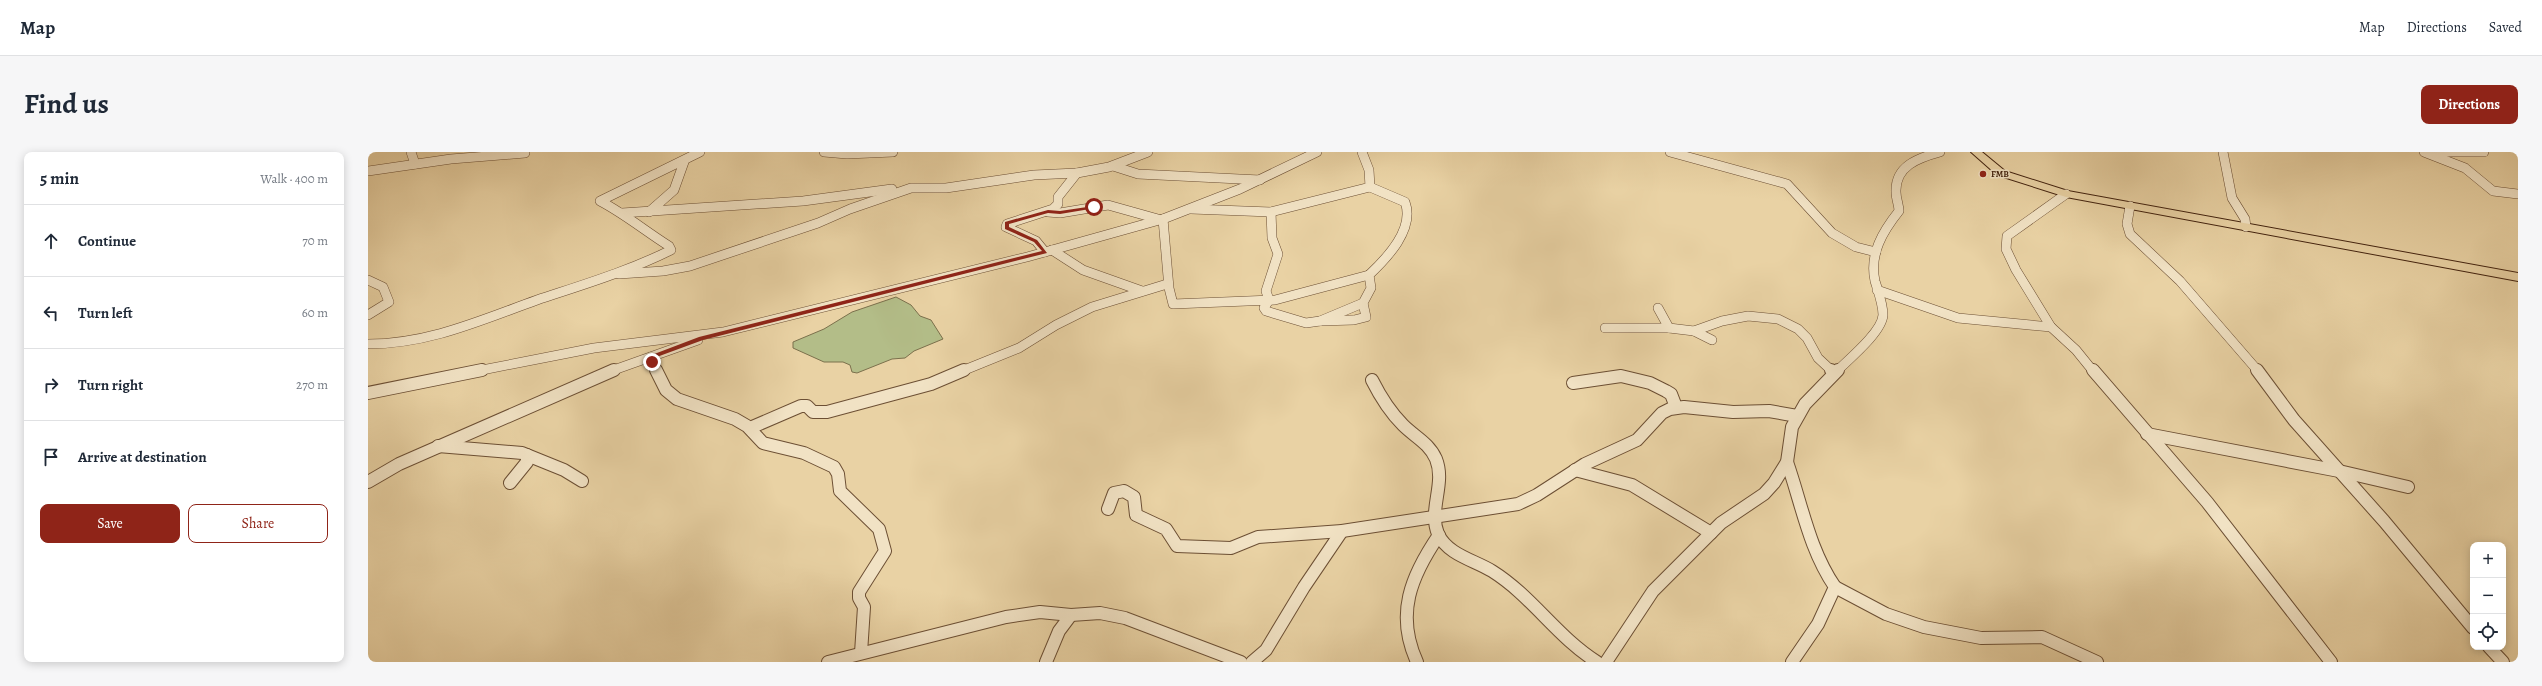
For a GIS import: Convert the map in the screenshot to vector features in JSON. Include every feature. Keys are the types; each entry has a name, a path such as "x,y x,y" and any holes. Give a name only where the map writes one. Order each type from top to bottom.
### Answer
{"main road":[{"path":"1976,152 2001,173 2066,194 2518,277"}],"street":[{"path":"411,152 415,164"},
{"path":"368,171 454,156 525,152"},
{"path":"368,344 399,344 426,339 614,274 671,250 669,246 622,213 600,201 684,162 700,152"},
{"path":"824,152 847,154 893,152"},
{"path":"622,213 803,201 911,188 946,188 1034,175 1077,173 1113,166 1148,152"},
{"path":"368,482 437,446 572,387 651,357 723,332 1048,251 1162,219 1260,180 1317,152"},
{"path":"1362,152 1369,170 1370,187"},
{"path":"1670,152 1791,186 1832,232 1856,246 1876,252"},
{"path":"1606,662 1653,591 1711,533 1732,514 1764,494 1782,473 1787,462 1792,427 1797,416 1814,394 1834,373 1869,341 1879,326 1882,315 1874,272 1876,252 1882,234 1899,211 1896,188 1900,172 1908,163 1940,152"},
{"path":"2223,152 2232,198 2245,218 2246,227"},
{"path":"2424,152 2465,168 2493,191 2518,194"},
{"path":"2434,152 2484,152"},
{"path":"649,212 674,190 684,162"},
{"path":"1113,166 1120,171 1137,174 1220,176 1260,180"},
{"path":"1077,173 1058,197 1055,208 1048,212 1011,221 1006,225 1036,241 1048,251 1079,268 1142,291"},
{"path":"1162,219 1166,238 1167,291 1173,304 1269,300 1300,295 1338,280 1369,275 1397,242 1406,222 1408,209 1402,199 1370,187 1271,212 1188,209"},
{"path":"614,274 650,273 690,266 818,223 850,209 911,188"},
{"path":"2066,194 2010,233 2005,239 2006,249 2016,270 2051,327 2076,350 2207,502 2331,662"},
{"path":"1048,212 1060,213 1108,205 1162,219"},
{"path":"2130,206 2127,224 2130,234 2180,281 2247,357 2294,420 2384,520 2470,624"},
{"path":"1269,300 1266,291 1278,254 1272,238 1271,212"},
{"path":"1320,321 1363,303 1371,288 1369,275"},
{"path":"368,280 379,282 384,287 389,302 368,316"},
{"path":"750,428 801,406 807,406 813,412 826,412 931,384 1019,348 1056,325 1092,307 1168,284"},
{"path":"1877,290 1958,318 2051,327"},
{"path":"1269,300 1264,308 1268,312 1297,322 1364,318 1366,316 1363,303"},
{"path":"1658,308 1669,328"},
{"path":"1694,331 1722,320 1738,317 1778,319 1798,329 1807,338 1818,358 1834,373"},
{"path":"1605,328 1669,328 1694,331 1712,340"},
{"path":"368,394 594,348 723,332"},
{"path":"651,357 661,383 671,396 693,407 735,419 750,428 763,443 804,452 834,467 838,474 840,491 879,529 881,543 885,551 859,592 859,598 864,607 867,655"},
{"path":"1573,384 1612,376 1633,378 1671,394 1676,408"},
{"path":"1372,380 1400,423 1425,442 1431,450 1441,474 1434,517 1439,534 1456,552 1500,577 1532,605 1565,640 1597,662"},
{"path":"1108,509 1114,493 1120,491 1131,494 1134,497 1136,515 1166,529 1178,546 1231,548 1258,537 1342,531 1524,502 1576,470 1637,440 1662,413 1676,408 1733,412 1777,412 1797,416"},
{"path":"2147,434 2338,470 2408,487"},
{"path":"437,446 511,451 527,455 550,466 564,470 582,481"},
{"path":"510,483 527,462 527,455"},
{"path":"1787,462 1816,552 1825,574 1835,587 1852,598 1884,612 1938,630 1980,638 2041,636 2097,662"},
{"path":"1576,470 1632,485 1711,533"},
{"path":"1252,662 1266,650 1304,586 1342,531"},
{"path":"1417,662 1407,640 1408,604 1410,592 1421,565 1439,534"},
{"path":"1792,662 1818,624 1835,587"},
{"path":"828,662 867,655 1016,615 1040,612 1071,614 1100,613 1125,618 1242,662"},
{"path":"1046,662 1058,631 1071,614"},
{"path":"2492,650 2502,662"}],"green space":[{"path":"896,297 911,305 920,316 931,320 943,339 914,351 905,358 892,359 857,373 852,372 850,365 843,362 824,362 793,348 793,342 824,329 852,312"}],"place":[{"name":"FMB","path":"1983,174"}],"route":[{"path":"652,362 651,357 701,338 835,303 1045,252 1036,241 1006,228 1006,224 1016,219 1048,212 1060,213 1094,207"}]}
